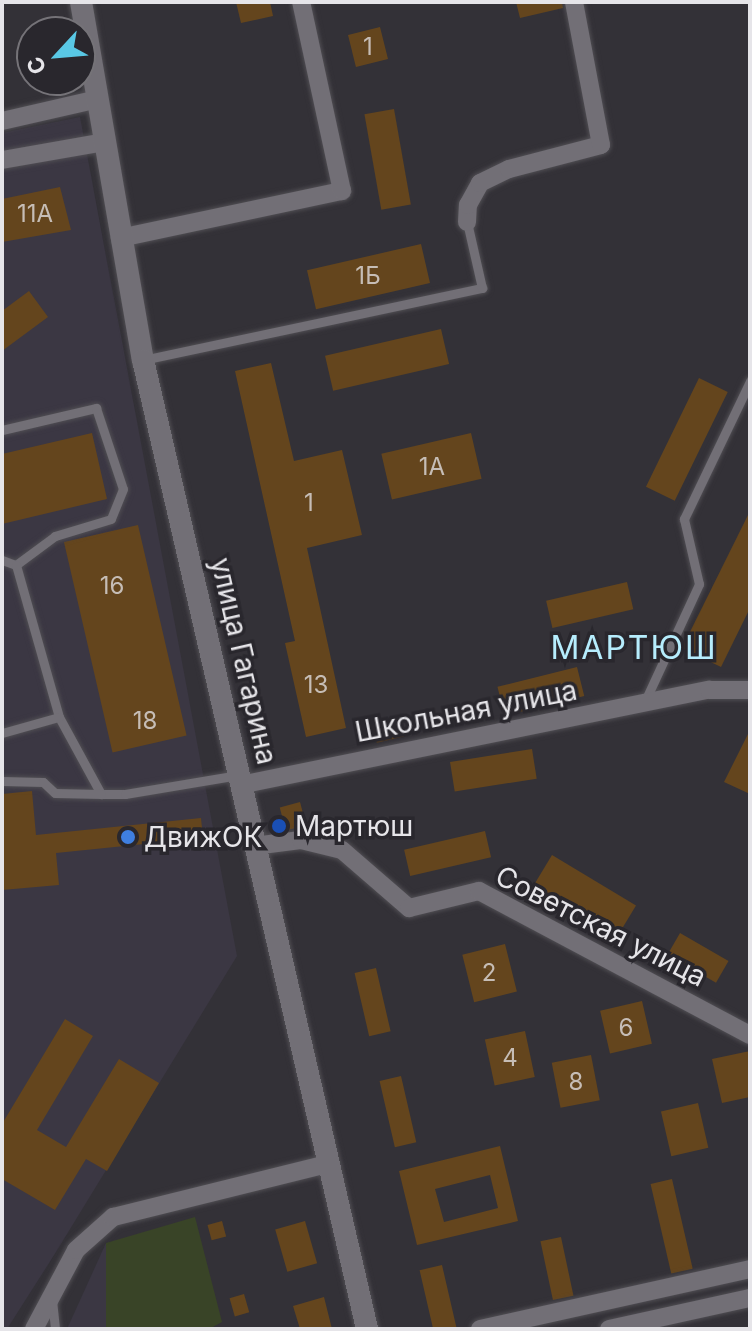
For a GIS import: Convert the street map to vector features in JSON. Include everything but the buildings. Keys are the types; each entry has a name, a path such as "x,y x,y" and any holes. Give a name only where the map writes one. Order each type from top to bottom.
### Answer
{"main road":[{"name":"улица Гагарина","path":"81,2 143,360 367,1329"}],"street":[{"path":"120,238 342,191 301,2"},
{"path":"467,222 468,205 480,183 509,169 601,145 574,2"},
{"path":"2,121 98,99"},
{"path":"2,160 105,142"},
{"name":"Школьная улица","path":"239,780 709,690 750,690"},
{"name":"Советская улица","path":"254,846 301,840 342,850 409,908 479,891 750,1035"},
{"path":"34,1329 76,1250 113,1217 327,1164"},
{"path":"480,1329 750,1269"},
{"path":"609,1329 750,1298"}],"lane":[{"path":"143,360 482,288 467,222"},
{"path":"644,703 699,584 684,519 750,381"},
{"path":"2,430 96,408 123,489 111,519 55,536 16,565"},
{"path":"2,560 16,565"},
{"path":"16,565 59,717 101,794"},
{"path":"2,733 59,717"},
{"path":"2,781 43,782 55,793 125,794 239,780"},
{"path":"51,1297 55,1329"}],"shaded area":[{"path":"80,117 237,956 56,1252 7,1329 2,1329 2,133"},
{"path":"106,1243 106,1329 67,1329"}],"green space":[{"path":"195,1217 222,1322 209,1329 106,1329 106,1243"}],"place":[{"name":"Мартюш","path":"279,826"},
{"name":"ДвижОК","path":"128,837"}],"district":[{"name":"МАРТЮШ","path":"634,648"}]}
